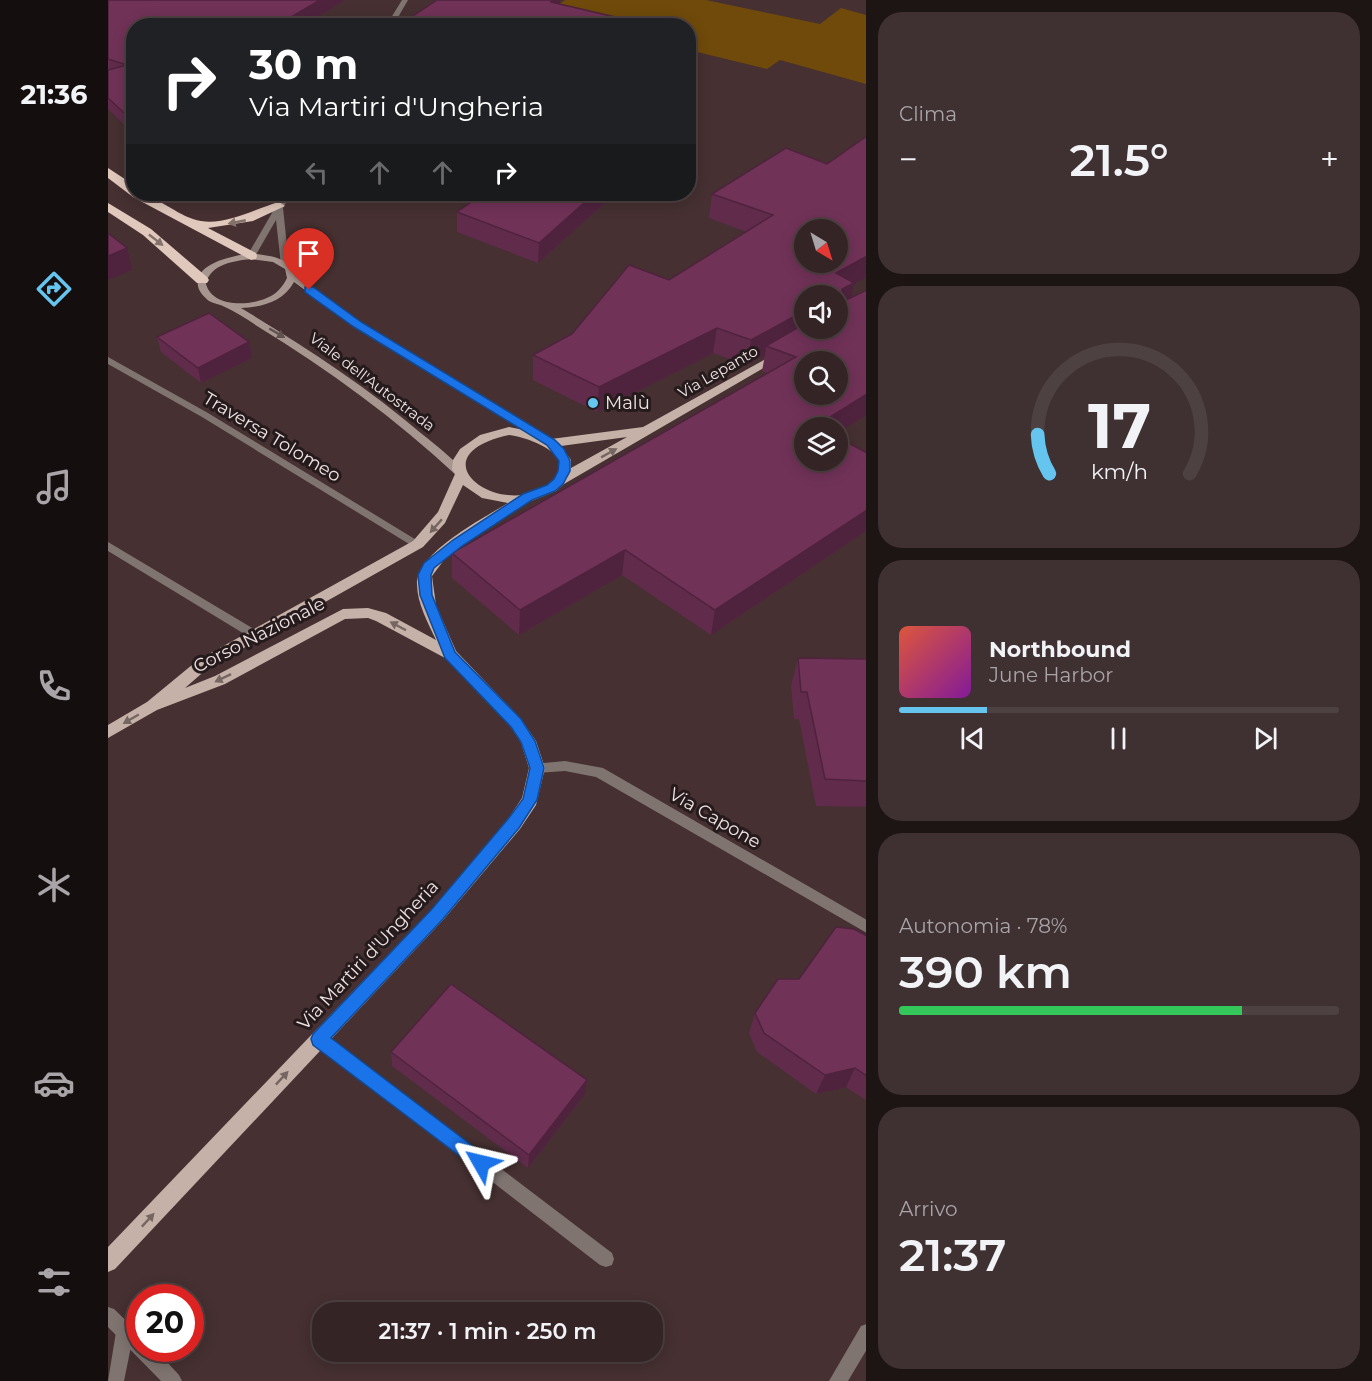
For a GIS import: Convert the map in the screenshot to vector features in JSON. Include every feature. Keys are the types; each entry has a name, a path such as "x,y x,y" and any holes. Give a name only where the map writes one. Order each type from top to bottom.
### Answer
{"highway":[{"path":"108,172 126,185"},
{"path":"150,201 251,256"},
{"path":"192,224 228,224 246,221 279,206"},
{"path":"108,207 147,232 202,280"}],"main road":[{"path":"202,280 214,266 251,256 264,257 285,265 291,271 293,278 285,293 267,302 241,306 227,304"},
{"path":"293,278 357,325 551,443 560,451 564,461 564,471 559,481 546,491 528,497 511,499 494,497 474,488 461,474 459,464 462,454 469,445 480,438 509,431 539,436"},
{"name":"Viale dell'Autostrada","path":"202,280 202,288 207,295 300,346 406,424 461,474"},
{"name":"Via Lepanto","path":"559,481 794,347"},
{"name":"Via Lepanto","path":"551,443 613,436 659,425"},
{"name":"Corso Nazionale","path":"108,732 152,706 203,664 418,544 444,517 461,474"},
{"path":"528,497 457,543 429,566 424,575 426,595 450,654 516,723 528,741 537,768"},
{"name":"Corso Nazionale","path":"152,706 220,680 343,614 368,613 381,617 450,654"},
{"name":"Via Martiri d'Ungheria","path":"108,1262 438,914 514,824 530,800 537,768"}],"street":[{"path":"394,18 405,0"},
{"path":"251,256 282,201"},
{"path":"279,206 285,265"},
{"name":"Traversa Tolomeo","path":"108,360 205,415 418,544"},
{"path":"108,546 255,635"},
{"name":"Via Capone","path":"537,768 565,766 599,772 865,924"},
{"path":"319,1039 606,1259"},
{"path":"108,1315 125,1332 115,1381"},
{"path":"838,1381 866,1334"},
{"path":"154,1362 173,1381"}],"shaded area":[{"path":"565,0 706,0 820,24 841,8 866,15 866,84 780,60 767,69 696,52 696,18 576,18 556,6"}],"building":[{"path":"108,0 320,0 290,18 126,18 126,65 108,59"},
{"path":"437,0 553,0 551,2 615,17 614,18 410,18"},
{"path":"126,65 126,115 108,98 108,70"},
{"path":"866,137 866,257 848,266 848,219 794,219 794,273 836,273 854,283 848,286 794,285 794,316 751,340 717,328 599,387 533,355 572,334 629,265 669,280 773,215 712,194 786,148 827,164"},
{"path":"473,201 586,201 539,243 457,212"},
{"path":"108,233 127,248 108,256"},
{"path":"866,290 866,395 830,417 794,417 794,471 848,471 848,443 866,452 866,511 715,610 625,550 520,610 452,553 794,358 794,405 848,405 848,351 794,351 794,356 766,346 794,330 794,339 848,339 848,299"},
{"path":"209,313 249,342 198,368 157,337"},
{"path":"798,658 866,659 866,781 825,779 807,692 801,692"},
{"path":"836,927 854,929 866,935 866,1075 855,1068 825,1075 764,1033 755,1013 778,979 799,979"},
{"path":"451,984 587,1080 529,1155 391,1052"}],"place":[{"name":"Malù","path":"593,403"}],"route":[{"path":"309,290 357,325 551,443 560,451 564,461 564,471 559,481 551,488 528,497 471,533 438,557 424,575 429,605 450,654 516,723 528,741 537,768 530,800 514,824 438,914 319,1039 481,1163"}]}
